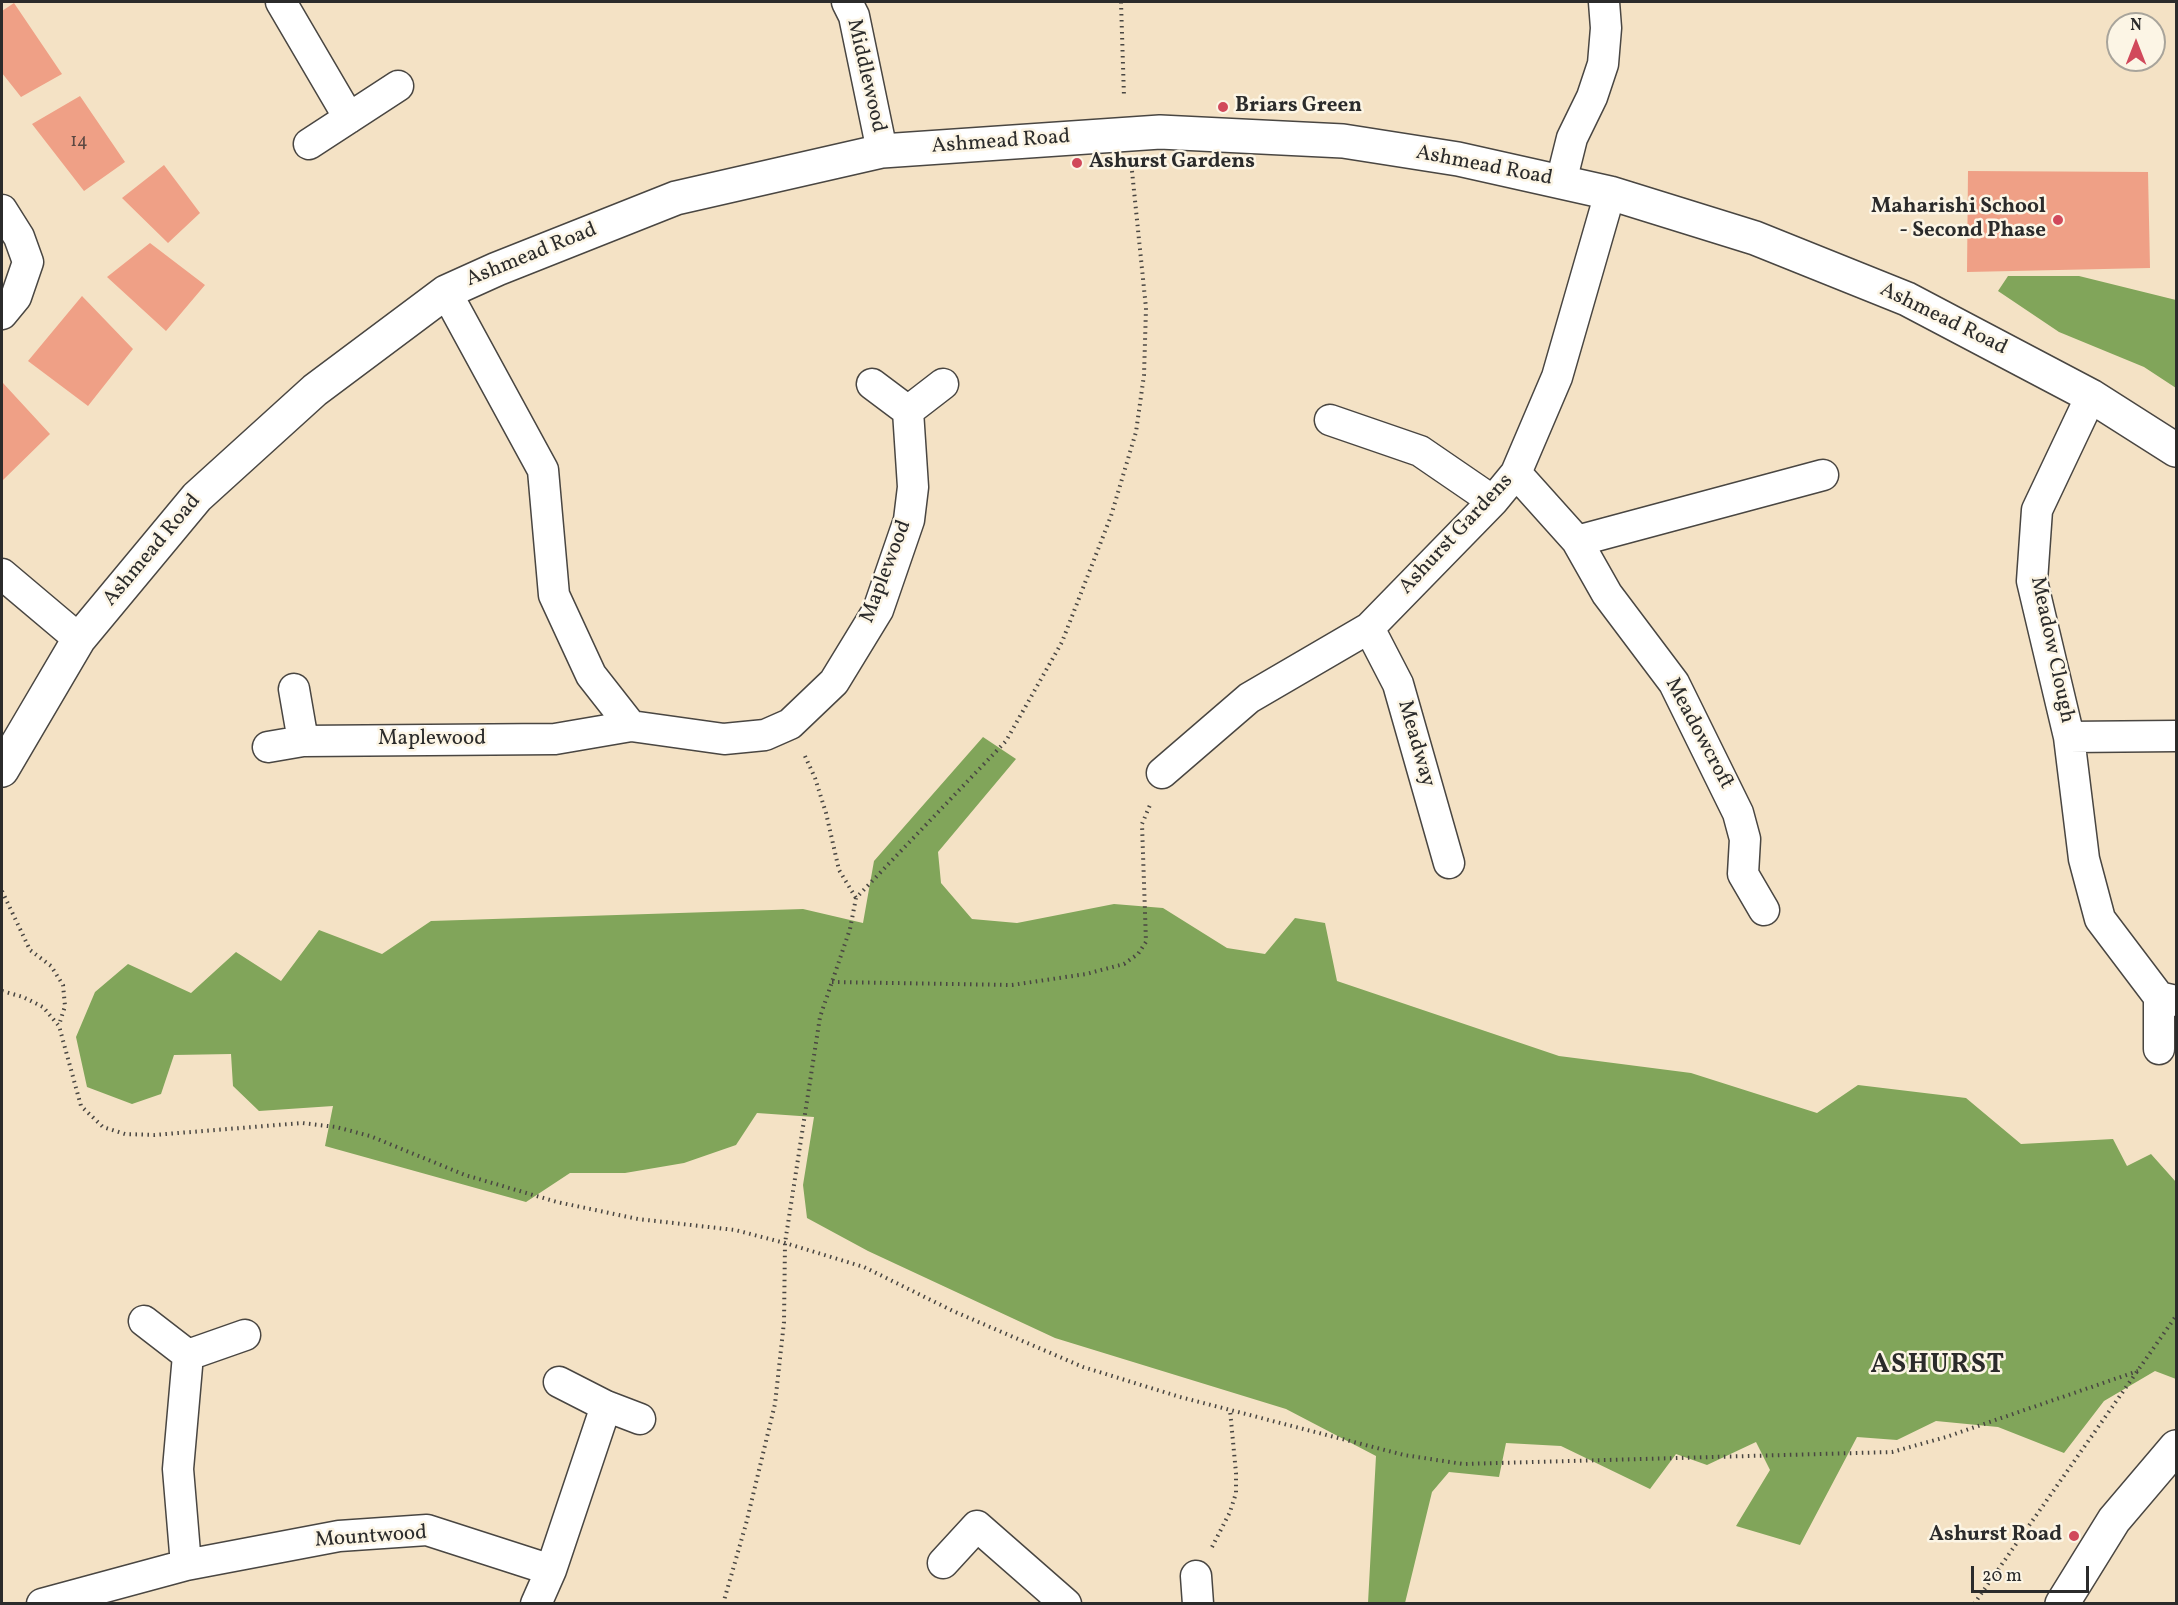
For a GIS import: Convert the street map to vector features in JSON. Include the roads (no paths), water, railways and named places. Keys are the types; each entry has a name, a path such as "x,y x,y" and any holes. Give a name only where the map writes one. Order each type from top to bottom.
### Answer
{"street":[{"path":"281,2 348,118"},
{"name":"Middlewood","path":"847,2 854,16 882,151"},
{"path":"1561,183 1572,138 1592,97 1603,64 1606,28 1604,2"},
{"path":"309,144 398,86"},
{"name":"Ashmead Road","path":"2,770 79,639 197,497 315,390 446,292 497,269 676,198 882,151 1160,132 1342,141 1458,159 1610,193 1755,238 1906,299 2091,396 2176,450"},
{"name":"Ashurst Gardens","path":"1162,773 1249,698 1369,628 1492,501 1516,473 1557,377 1610,193"},
{"path":"2,210 19,237 28,262 16,297 2,314"},
{"path":"446,292 543,470 554,595 591,675 631,726"},
{"path":"872,384 908,411 943,384"},
{"name":"Meadow Clough","path":"2091,396 2037,510 2032,581 2069,737 2084,859 2100,919 2168,999"},
{"name":"Maplewood","path":"268,747 303,741 555,739 631,726 724,739 765,735 790,724 834,682 878,610 909,520 913,487 908,411"},
{"path":"1330,420 1420,451 1492,501"},
{"name":"Meadowcroft","path":"1516,473 1577,541 1607,594 1674,683 1738,813 1745,839 1743,874 1764,910"},
{"path":"1577,541 1823,475"},
{"path":"2,574 79,639"},
{"name":"Meadway","path":"1369,628 1398,684 1449,863"},
{"path":"294,689 303,741"},
{"name":"Meadow Clough","path":"2069,737 2176,736"},
{"path":"2159,1049 2168,999"},
{"path":"144,1321 188,1355"},
{"path":"188,1355 245,1335"},
{"path":"186,1565 178,1469 188,1355"},
{"path":"559,1382 606,1406 639,1419"},
{"path":"536,1604 551,1570 606,1406"},
{"path":"2062,1604 2114,1520 2176,1447"},
{"path":"943,1563 977,1526 1066,1604"},
{"name":"Mountwood","path":"42,1604 186,1565 339,1536 428,1530 551,1570"}],"place":[{"name":"Briars Green","path":"1223,107"},
{"name":"Ashurst Gardens","path":"1077,163"},
{"name":"Maharishi School - Second Phase","path":"2058,220"},
{"name":"Ashurst Road","path":"2074,1536"}],"district":[{"name":"ASHURST","path":"1938,1367"}]}
